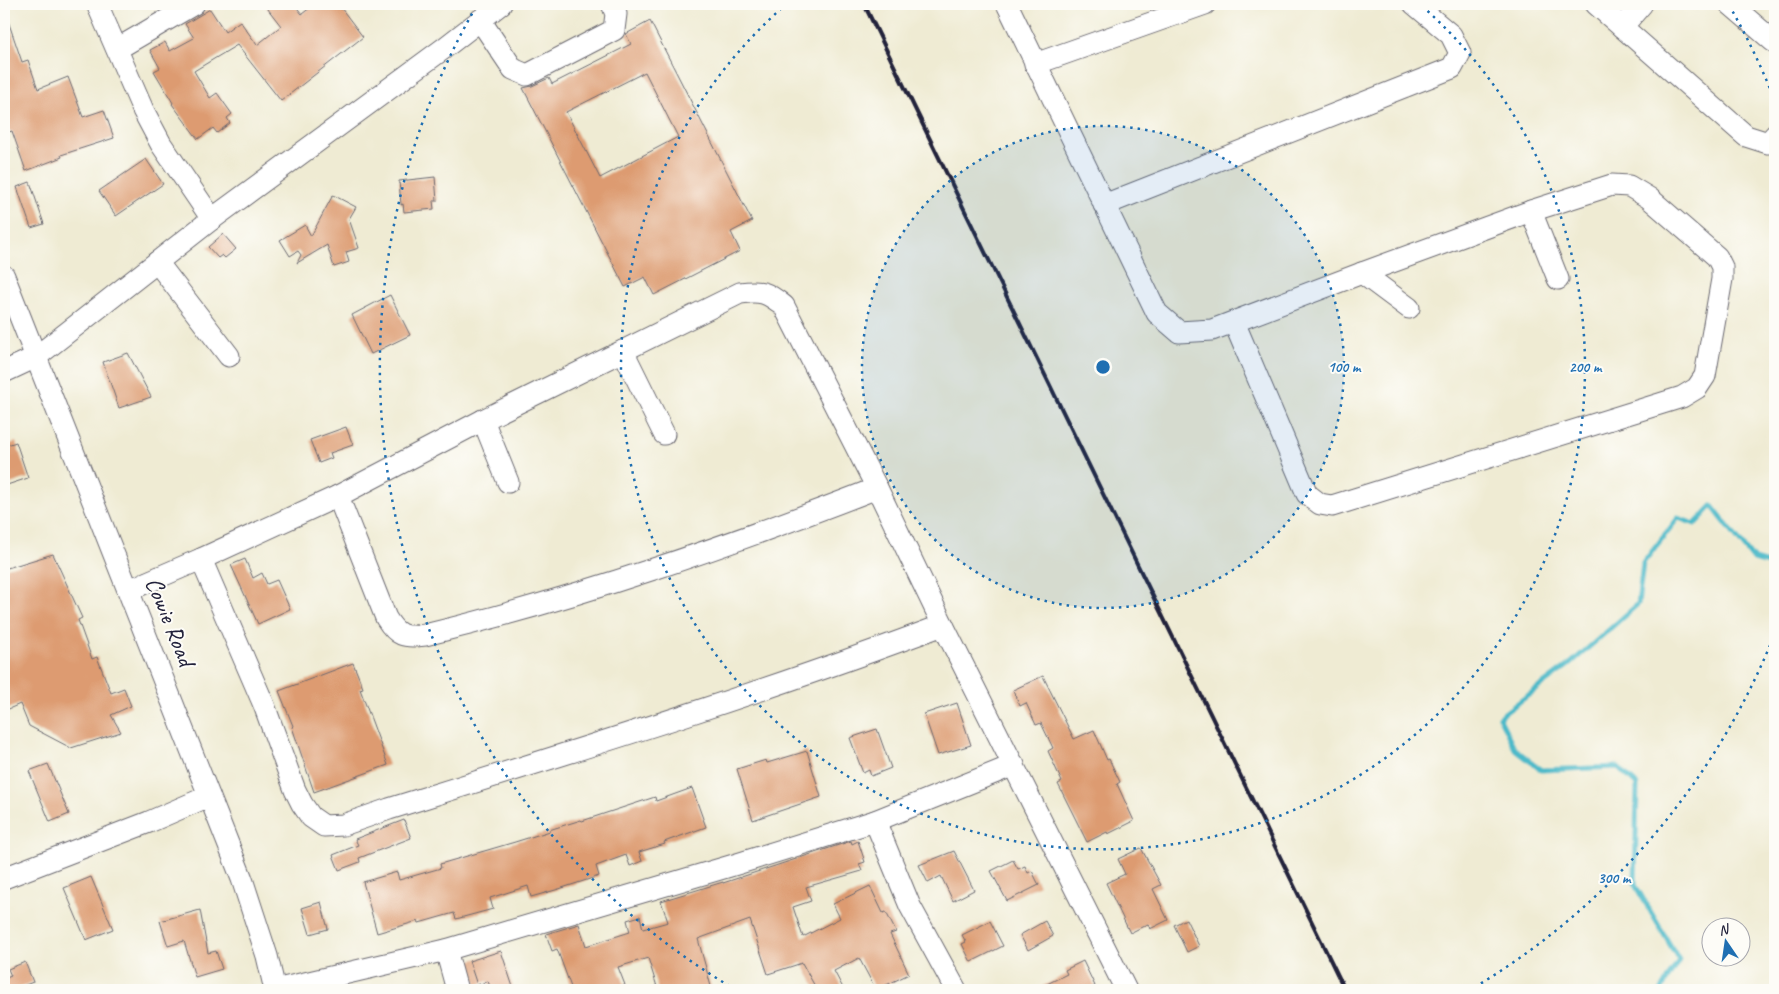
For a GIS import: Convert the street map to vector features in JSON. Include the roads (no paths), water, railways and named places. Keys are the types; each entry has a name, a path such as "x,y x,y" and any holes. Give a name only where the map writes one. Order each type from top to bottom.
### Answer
{"street":[{"path":"97,4 143,110 161,144 212,219"},
{"path":"117,49 194,4"},
{"path":"4,372 36,357 212,219 491,9 512,69 527,75 614,30 616,14 612,4"},
{"path":"1007,4 1157,313 1179,332 1212,330 1362,273 1612,185 1628,186 1649,198 1717,257 1722,267 1722,279 1705,376 1697,388 1682,397 1332,506 1320,504 1307,494 1234,322"},
{"path":"1035,64 1205,4"},
{"path":"1104,205 1452,68 1460,53 1451,35 1414,4"},
{"path":"1596,4 1746,136 1768,143 1775,135"},
{"path":"1622,27 1642,4"},
{"path":"1730,4 1775,42"},
{"path":"1531,212 1558,279"},
{"path":"157,262 229,356"},
{"path":"1362,273 1409,308"},
{"name":"Cowie Road","path":"4,276 242,879 267,956 275,990"},
{"path":"129,590 338,496 483,420 740,294 755,291 770,294 784,306 877,488 943,625 1126,990"},
{"path":"623,351 664,434"},
{"path":"483,420 508,482"},
{"path":"338,496 386,618 393,630 411,637 526,610 774,528 877,488"},
{"path":"201,559 264,705 295,790 311,817 324,826 343,825 722,704 837,665 943,625"},
{"path":"275,990 446,950 619,900 875,820 1014,765"},
{"path":"4,878 149,822 208,796"},
{"path":"875,820 910,906 956,990"},
{"path":"446,950 457,990"}],"waterway":[{"path":"1661,990 1679,960 1635,885 1637,785 1618,767 1541,770 1515,749 1499,717 1570,664 1638,604 1643,563 1678,518 1695,524 1712,506 1754,560 1775,566"}],"railway":[{"path":"864,4 1345,990"}]}
